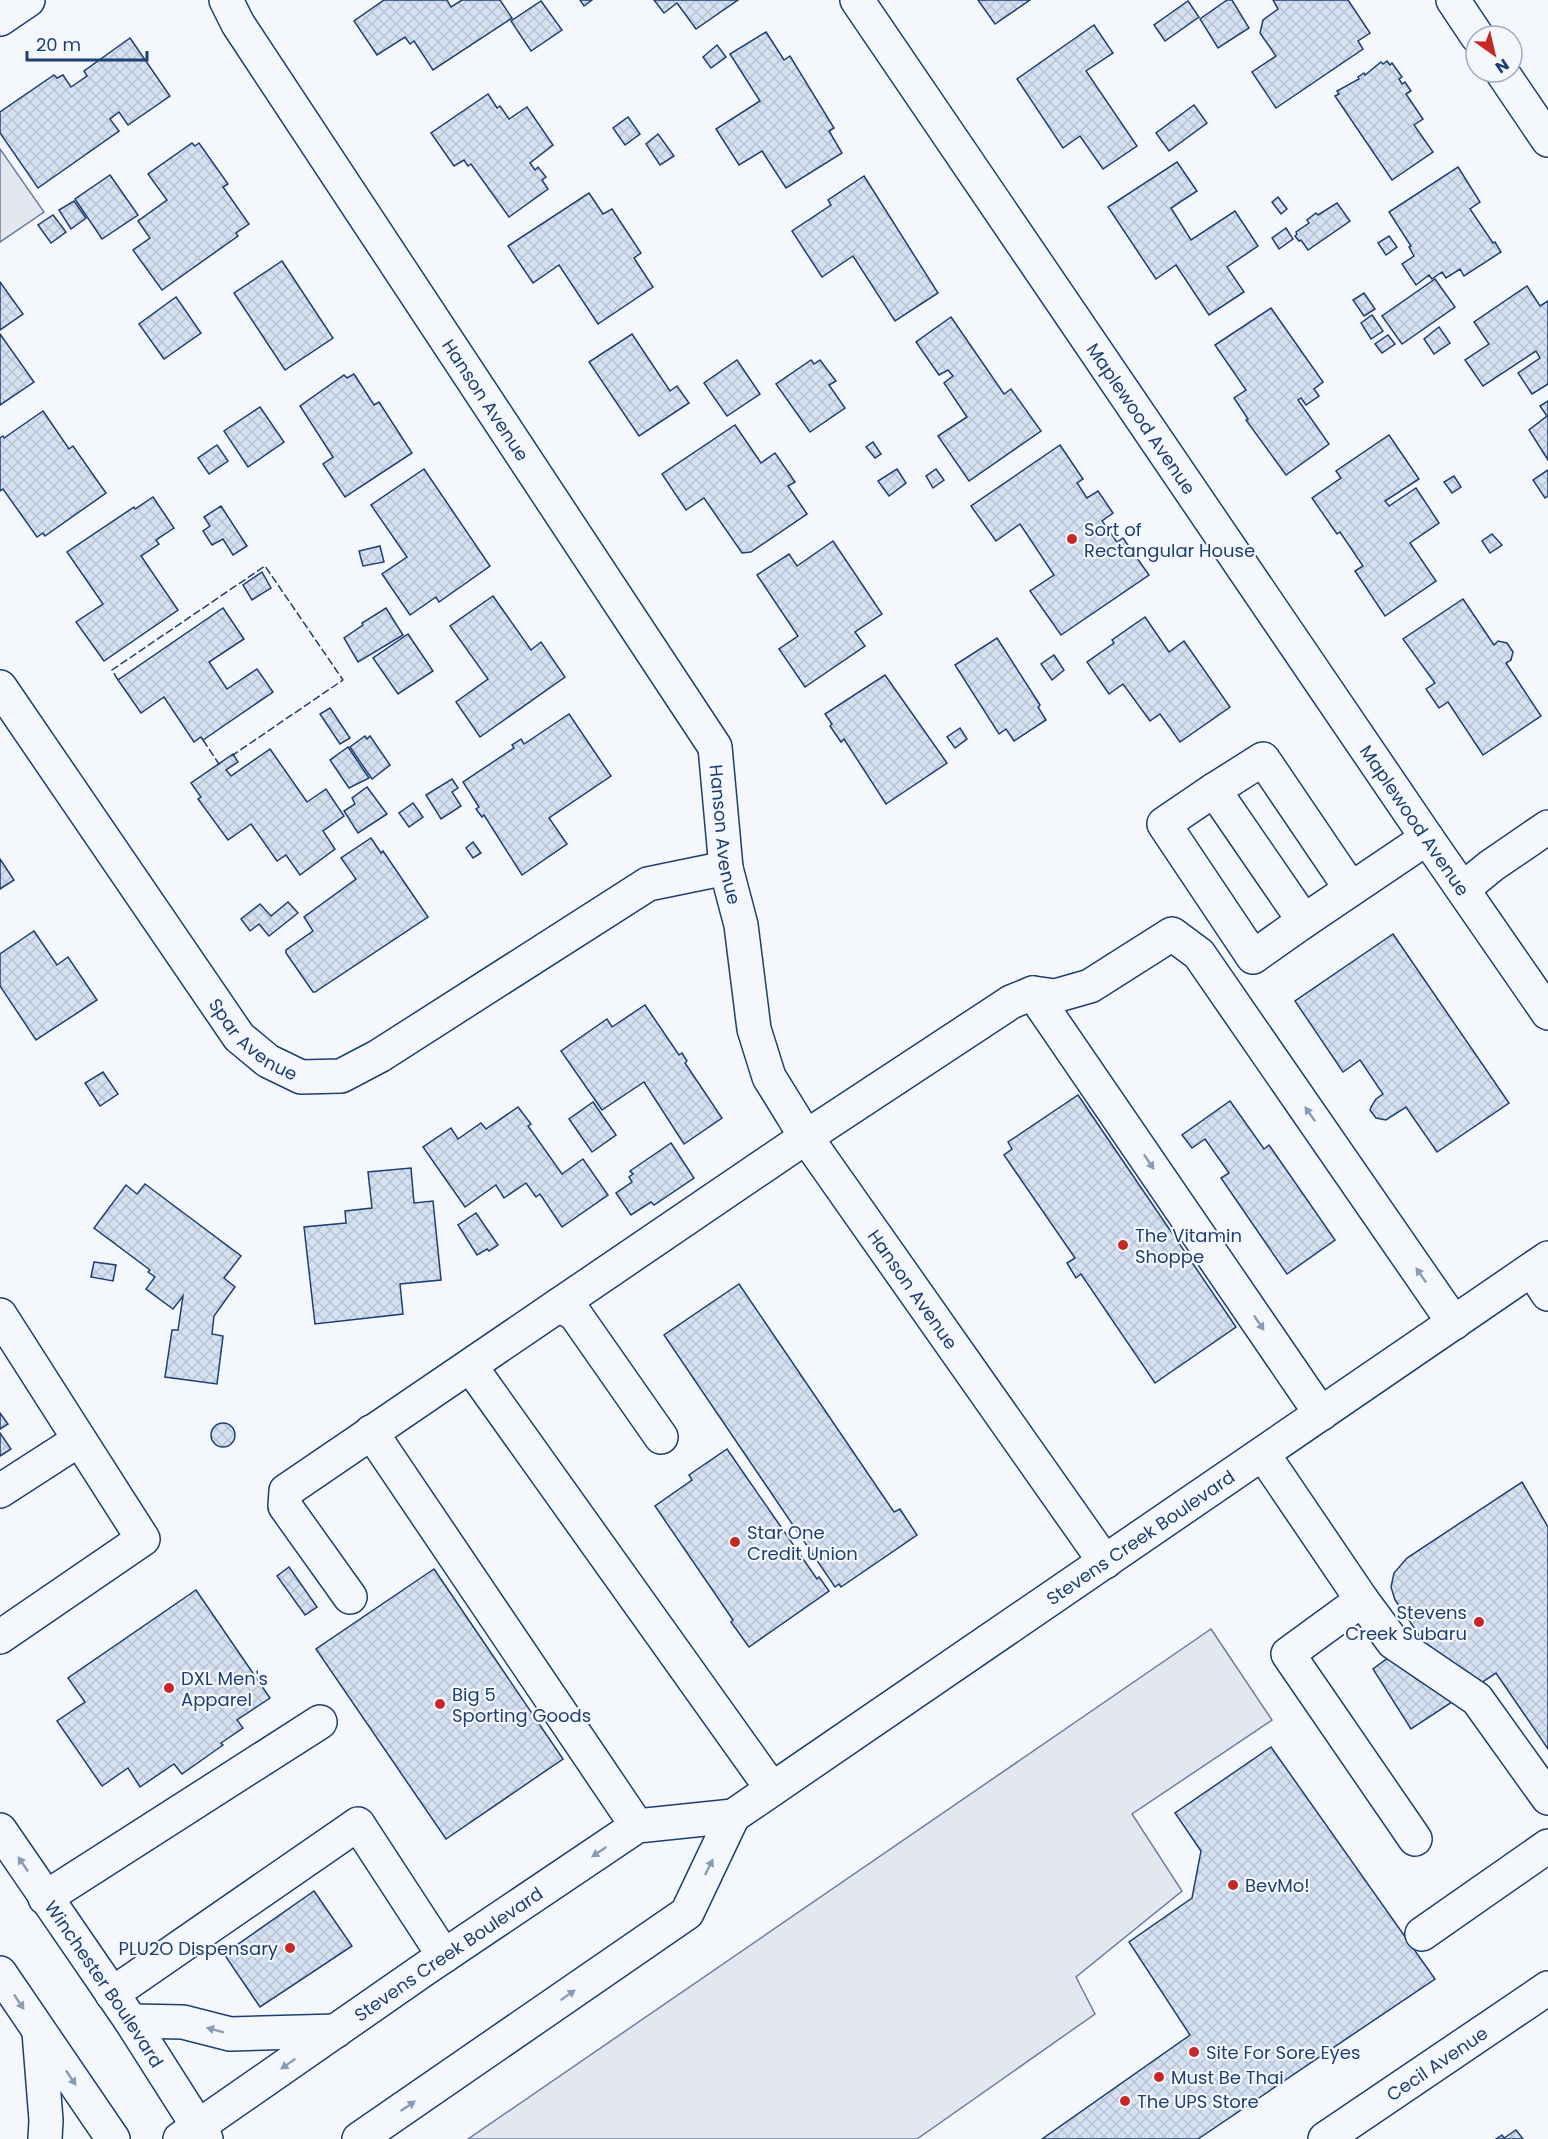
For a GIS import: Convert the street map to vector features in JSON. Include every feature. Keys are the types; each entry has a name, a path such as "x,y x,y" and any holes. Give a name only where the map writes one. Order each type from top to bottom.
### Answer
{"street":[{"path":"0,19 28,0"},
{"name":"Hanson Avenue","path":"226,0 238,24 716,747 726,868 741,925 754,1029 769,1077 806,1137 1105,1562"},
{"name":"Maplewood Avenue","path":"857,0 1548,1013"},
{"path":"1453,0 1469,24"},
{"path":"1510,84 1548,140"},
{"name":"Spar Avenue","path":"0,687 239,1037 268,1061 301,1077 341,1076 379,1056 648,884 726,868"},
{"path":"1351,889 1263,759 1164,824 1253,957 1427,838"},
{"path":"1214,790 1304,921"},
{"path":"1463,889 1491,866 1548,827"},
{"path":"350,1597 285,1506 286,1491 806,1137 1011,1002 1033,993 1055,996 1090,986 1172,934 1199,954 1454,1323"},
{"path":"1033,993 1321,1414"},
{"name":"Stevens Creek Boulevard","path":"194,2135 336,2031 637,1826 733,1816 1454,1323 1543,1274"},
{"path":"559,1305 574,1314 661,1437"},
{"path":"0,1315 143,1539 0,1637"},
{"path":"471,1367 772,1790"},
{"path":"371,1432 637,1826"},
{"path":"0,1491 79,1440"},
{"path":"1263,1454 1362,1600 1394,1642 1477,1699 1548,1798"},
{"path":"1362,1600 1288,1654 1415,1839"},
{"path":"45,1898 320,1722"},
{"path":"359,2139 687,1913 733,1816"},
{"path":"112,1994 358,1824 444,1956"},
{"name":"Winchester Boulevard","path":"0,1830 131,2021 194,2135"},
{"path":"1422,1934 1548,1846"},
{"path":"0,1973 112,2139"},
{"name":"Cecil Avenue","path":"1325,2139 1548,1988"},
{"path":"131,2021 183,2022 230,2034 336,2031"},
{"path":"38,2030 46,2120 45,2139"}],"shaded area":[{"path":"0,149 44,212 0,242"},
{"path":"1211,1629 1272,1720 1132,1814 1182,1891 1076,1977 1095,2014 917,2139 468,2139"}],"building":[{"path":"384,0 447,0 451,7 462,0 500,0 512,18 433,70 414,41 410,44 405,37 377,55 354,21"},
{"path":"580,0 592,0 584,6"},
{"path":"654,0 738,0 696,29 677,3 664,13"},
{"path":"978,0 1030,0 995,24"},
{"path":"1227,0 1232,0 1249,28 1218,48 1200,19"},
{"path":"1273,0 1348,0 1370,33 1358,41 1363,49 1276,108 1252,72 1276,56 1260,33 1263,20 1278,9"},
{"path":"541,1 562,30 531,51 511,21"},
{"path":"1188,1 1199,17 1165,41 1154,25"},
{"path":"1094,25 1113,53 1086,71 1137,146 1103,169 1080,136 1063,148 1017,79"},
{"path":"766,32 784,60 790,56 834,128 829,131 842,153 786,188 762,151 739,165 716,129 760,101 730,54"},
{"path":"130,38 170,96 128,125 119,112 110,119 119,131 38,188 0,133 0,112 54,75 57,78 63,75 71,87 87,76 84,71"},
{"path":"717,45 726,57 711,68 703,57"},
{"path":"1387,61 1390,65 1392,63 1402,77 1399,79 1402,84 1405,82 1411,91 1406,94 1423,119 1414,125 1433,152 1392,180 1335,96 1339,94 1337,91 1359,79 1358,77 1364,73 1365,75 1381,62 1383,64"},
{"path":"488,94 497,108 500,106 509,119 527,107 553,145 530,163 535,170 538,167 546,177 542,180 548,189 509,217 471,164 468,166 464,160 454,166 431,133"},
{"path":"1194,105 1207,123 1169,151 1156,133"},
{"path":"628,117 640,134 625,145 613,128"},
{"path":"658,134 674,156 660,165 646,144"},
{"path":"192,143 195,146 199,143 228,184 223,187 249,224 236,233 238,236 162,290 133,250 150,238 138,221 167,200 148,174"},
{"path":"1177,162 1197,191 1171,208 1191,240 1235,211 1258,246 1227,267 1244,292 1209,315 1176,265 1156,279 1108,207"},
{"path":"1458,167 1480,202 1470,209 1501,252 1464,276 1460,269 1446,278 1442,272 1432,279 1429,275 1416,285 1402,264 1414,256 1409,247 1411,246 1389,212"},
{"path":"110,175 138,215 102,239 75,199"},
{"path":"864,176 938,293 895,321 853,256 822,277 792,231 831,205 828,200"},
{"path":"589,193 603,214 612,209 641,253 634,258 653,287 598,324 559,265 533,283 508,246"},
{"path":"1278,197 1287,209 1281,214 1272,202"},
{"path":"74,201 86,218 71,229 59,210"},
{"path":"1337,203 1350,221 1308,250 1295,236 1296,232 1309,223 1307,220 1316,213 1318,215"},
{"path":"53,215 66,232 51,243 38,225"},
{"path":"1286,228 1293,239 1279,249 1272,238"},
{"path":"1389,236 1397,247 1386,255 1378,243"},
{"path":"282,261 333,338 285,370 234,293"},
{"path":"1435,279 1455,307 1402,344 1382,316"},
{"path":"0,282 23,314 0,330"},
{"path":"1527,286 1540,306 1548,301 1548,384 1532,394 1518,373 1540,358 1536,351 1483,386 1465,360 1489,344 1474,322"},
{"path":"1364,293 1375,309 1364,316 1353,300"},
{"path":"176,297 201,333 164,359 139,324"},
{"path":"1271,308 1323,382 1314,389 1319,396 1306,405 1301,398 1298,400 1329,444 1286,475 1246,420 1248,419 1234,398 1246,390 1215,345"},
{"path":"1372,315 1383,331 1371,339 1361,323"},
{"path":"951,317 1004,394 1011,389 1041,431 969,481 938,436 967,417 944,383 953,376 948,370 939,375 916,342"},
{"path":"1439,327 1450,343 1434,354 1424,339"},
{"path":"0,334 34,382 0,405"},
{"path":"632,334 670,391 677,386 689,403 639,436 589,362"},
{"path":"1388,335 1395,344 1382,353 1375,344"},
{"path":"737,360 760,394 727,416 704,383"},
{"path":"811,360 814,364 820,360 836,381 829,385 845,408 810,432 776,384"},
{"path":"354,374 374,405 379,402 412,453 345,497 323,464 333,457 300,406 344,375 347,378"},
{"path":"1548,401 1548,460 1529,430 1547,416 1540,406"},
{"path":"260,407 284,442 248,467 224,431"},
{"path":"43,411 69,449 73,446 106,493 45,536 43,533 37,537 3,489 0,491 0,438 3,436 4,438"},
{"path":"735,425 761,463 775,453 795,482 788,486 807,514 751,552 742,553 704,498 686,510 662,474"},
{"path":"1389,435 1419,479 1385,501 1389,506 1416,488 1439,523 1410,543 1436,581 1385,616 1355,571 1363,566 1340,532 1337,534 1312,498 1341,478 1336,471"},
{"path":"873,442 881,454 875,458 866,447"},
{"path":"217,445 228,461 209,474 198,458"},
{"name":"Sort of Rectangular House","path":"1060,445 1083,479 1077,483 1087,498 1098,491 1113,513 1102,521 1117,542 1123,538 1149,575 1061,635 1030,591 1054,575 1020,524 996,541 971,506"},
{"path":"424,469 490,566 439,602 436,597 410,615 382,574 407,557 371,505"},
{"path":"897,469 906,483 889,496 878,481"},
{"path":"936,469 944,480 933,488 926,476"},
{"path":"1548,470 1548,496 1545,498 1533,480"},
{"path":"1454,476 1461,487 1452,493 1444,482"},
{"path":"153,497 174,528 156,540 159,544 141,556 178,610 104,661 76,622 103,604 67,552 134,507 135,509"},
{"path":"221,506 247,546 233,555 223,539 212,545 203,531 210,526 204,517"},
{"path":"1492,534 1502,545 1490,553 1482,541"},
{"path":"833,541 882,614 855,632 865,646 805,687 779,649 798,636 757,575 789,554 797,566"},
{"path":"380,546 384,562 363,566 359,551"},
{"path":"262,572 271,588 252,600 243,585"},
{"path":"493,596 531,650 541,642 565,677 480,737 456,702 488,679 450,626"},
{"path":"1463,599 1494,645 1498,641 1507,643 1513,652 1511,660 1506,663 1541,716 1483,755 1448,702 1439,708 1426,689 1435,683 1403,639"},
{"path":"223,608 244,639 209,662 227,689 257,669 273,692 203,740 201,737 194,742 164,697 141,713 118,680"},
{"path":"386,608 403,635 358,662 344,638"},
{"path":"1145,617 1169,652 1184,641 1230,707 1180,742 1160,714 1150,721 1123,684 1109,694 1087,662 1114,643 1112,640"},
{"path":"408,634 433,671 398,694 373,658"},
{"path":"997,638 1040,705 1038,707 1046,720 1014,741 1006,729 999,734 955,665"},
{"path":"1054,655 1064,670 1052,680 1041,664"},
{"path":"885,675 947,763 886,804 844,739 841,742 830,726 832,724 825,714"},
{"path":"330,708 350,738 340,744 320,714"},
{"path":"569,714 611,776 549,818 567,844 522,875 484,815 482,817 476,809 479,807 463,782 514,748 512,745 521,739 524,744"},
{"path":"960,728 967,739 955,748 947,737"},
{"path":"365,736 367,739 370,736 390,765 372,779 350,747"},
{"path":"348,747 369,778 349,788 330,760"},
{"path":"270,749 307,802 326,789 344,816 323,831 335,849 300,875 286,855 277,861 251,824 228,840 198,799 201,797 191,783 233,754 238,762 226,770 231,776"},
{"path":"452,779 458,788 452,792 461,806 441,819 426,795"},
{"path":"367,787 387,814 358,833 344,811 355,804 352,798"},
{"path":"413,803 423,817 409,827 399,813"},
{"path":"371,838 381,853 383,851 428,917 313,992 286,950 313,931 304,917 356,879 341,858"},
{"path":"473,842 481,853 473,858 466,848"},
{"path":"0,859 14,880 0,889"},
{"path":"288,902 298,913 269,936 259,924 250,931 241,919 260,904 271,916"},
{"path":"34,931 57,965 68,957 97,1000 36,1040 0,986 0,954"},
{"path":"1393,934 1509,1103 1437,1152 1406,1107 1386,1120 1376,1118 1370,1110 1376,1099 1383,1094 1360,1060 1343,1072 1295,1001"},
{"path":"645,1005 679,1055 682,1053 687,1061 685,1063 722,1118 684,1144 644,1082 602,1110 561,1051 607,1019 612,1027"},
{"path":"103,1072 118,1094 100,1106 85,1083"},
{"name":"The Vitamin Shoppe","path":"1078,1095 1236,1327 1155,1383 1081,1274 1076,1278 1067,1263 1075,1258 1004,1155 1012,1149 1008,1142"},
{"path":"1230,1101 1264,1149 1269,1145 1335,1240 1287,1274 1221,1178 1229,1173 1205,1139 1192,1148 1182,1135"},
{"path":"593,1102 616,1135 592,1152 569,1119"},
{"path":"518,1107 531,1124 528,1126 562,1174 583,1159 608,1195 562,1227 540,1194 536,1197 526,1183 504,1198 496,1185 465,1207 423,1147 451,1128 458,1139 481,1123 486,1129"},
{"path":"671,1143 694,1178 654,1205 651,1202 631,1215 616,1193 632,1182 629,1177 633,1174 630,1171"},
{"path":"411,1168 414,1203 433,1201 441,1280 400,1284 403,1314 315,1324 304,1227 346,1223 345,1211 372,1208 368,1172"},
{"path":"145,1184 241,1256 224,1278 235,1287 214,1316 212,1334 223,1336 217,1384 165,1377 172,1330 178,1330 183,1296 173,1309 146,1289 155,1277 148,1272 150,1270 94,1228 126,1185 137,1194"},
{"path":"476,1213 498,1245 477,1255 458,1225"},
{"path":"94,1262 116,1265 113,1281 91,1277"},
{"path":"739,1284 894,1512 900,1509 917,1535 841,1587 839,1584 835,1587 664,1335"},
{"path":"0,1413 8,1424 0,1429"},
{"path":"223,1423 232,1426 235,1435 232,1444 223,1447 214,1444 211,1435 214,1426"},
{"path":"0,1433 11,1449 0,1456"},
{"name":"Star One Credit Union","path":"727,1449 817,1579 819,1577 829,1591 749,1647 655,1506 692,1480 689,1475"},
{"name":"Stevens Creek Subaru","path":"1522,1482 1548,1527 1548,1749 1496,1673 1411,1729 1373,1669 1419,1635 1395,1600 1391,1587 1394,1573 1407,1558"},
{"path":"289,1567 317,1607 305,1615 277,1576"},
{"name":"Big 5 Sporting Goods","path":"434,1569 563,1759 446,1839 316,1649"},
{"name":"DXL Men's Apparel","path":"196,1590 270,1698 237,1720 243,1728 182,1774 174,1764 140,1787 128,1768 102,1786 57,1721 85,1702 68,1678"},
{"path":"1271,1747 1435,1979 1198,2139 1042,2139 1190,2035 1129,1942 1192,1898 1201,1851 1175,1813"},
{"name":"PLU2O Dispensary","path":"314,1891 352,1946 260,2007 224,1954"},
{"path":"1516,2130 1523,2139 1496,2139 1502,2135 1504,2138"}],"fence":[{"path":"118,680 112,670 265,566 343,680 230,757"},
{"path":"203,740 219,764 222,762"}],"place":[{"name":"Sort of Rectangular House","path":"1072,539"},
{"name":"The Vitamin Shoppe","path":"1123,1245"},
{"name":"Star One Credit Union","path":"735,1542"},
{"name":"Stevens Creek Subaru","path":"1479,1622"},
{"name":"DXL Men's Apparel","path":"169,1688"},
{"name":"Big 5 Sporting Goods","path":"440,1704"},
{"name":"BevMo!","path":"1233,1885"},
{"name":"PLU2O Dispensary","path":"290,1948"},
{"name":"Site For Sore Eyes","path":"1194,2052"},
{"name":"Must Be Thai","path":"1159,2077"},
{"name":"The UPS Store","path":"1125,2101"}]}
